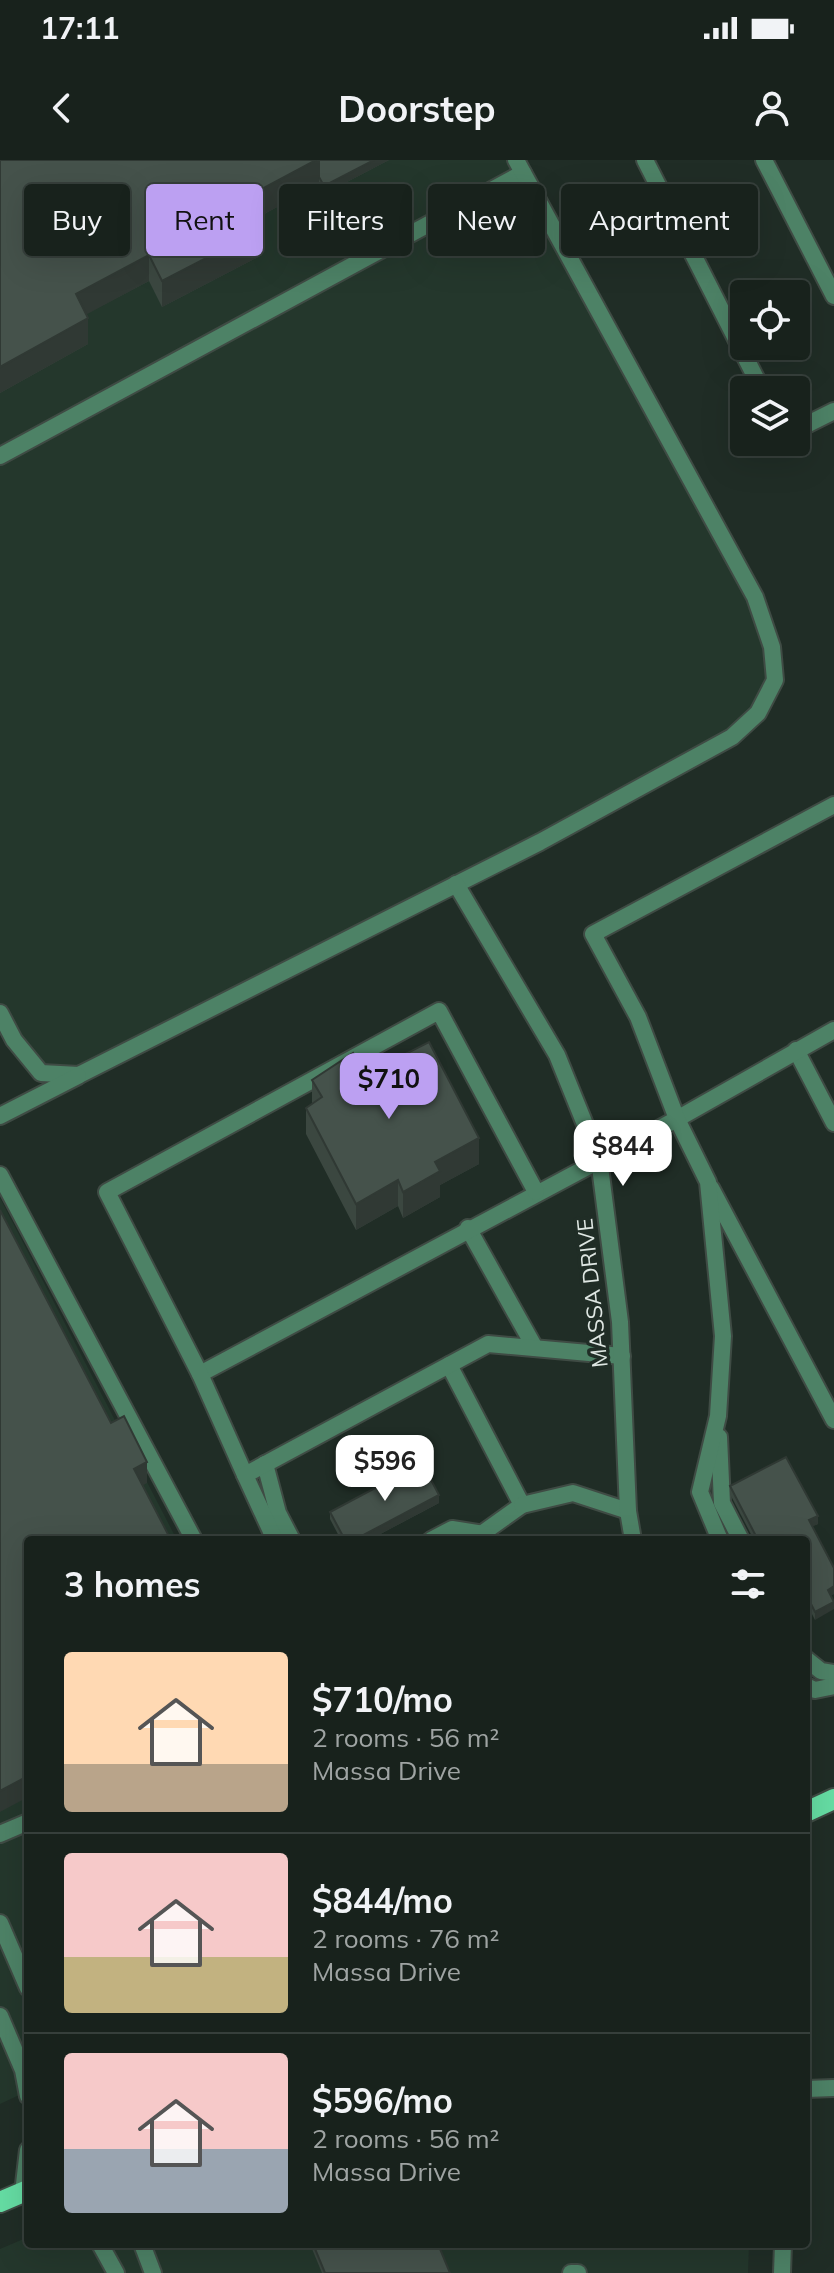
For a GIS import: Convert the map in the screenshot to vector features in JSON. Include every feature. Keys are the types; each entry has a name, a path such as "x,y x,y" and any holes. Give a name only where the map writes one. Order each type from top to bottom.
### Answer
{"main road":[{"path":"810,1810 834,1799"},
{"path":"0,2202 24,2194"}],"street":[{"path":"645,160 755,376"},
{"path":"764,160 834,296"},
{"path":"0,456 519,167 755,597 772,647 775,680 758,713 732,737 615,803 0,1116"},
{"path":"810,423 834,411"},
{"path":"834,805 593,934 638,1017 677,1119 708,1182 834,1420"},
{"name":"MASSA DRIVE","path":"456,884 557,1055 599,1159 622,1356 628,1511 632,1536"},
{"path":"273,1536 200,1374 107,1192 439,1011 536,1192"},
{"path":"0,1013 14,1040 41,1073 79,1075"},
{"path":"200,1374 468,1228 677,1119 834,1030"},
{"path":"796,1050 834,1123"},
{"path":"0,1175 192,1536"},
{"path":"708,1182 723,1336 718,1416 722,1503 739,1536"},
{"path":"468,1228 535,1348"},
{"path":"245,1475 488,1344 622,1356"},
{"path":"449,1365 522,1505"},
{"path":"718,1416 700,1492 718,1536"},
{"path":"265,1464 278,1513 290,1536"},
{"path":"480,1536 522,1505 573,1493 628,1511"},
{"path":"439,1536 452,1529 476,1536"},
{"path":"810,1662 821,1671 834,1673"},
{"path":"810,1688 815,1690 834,1686"},
{"path":"0,1834 24,1824"},
{"path":"0,1923 24,1979"},
{"path":"0,2016 24,2075"},
{"path":"810,2089 834,2088"},
{"path":"102,2248 116,2273"},
{"path":"144,2248 153,2273"},
{"path":"782,2273 783,2248"},
{"path":"571,2273 578,2273"}],"shaded area":[{"path":"0,160 516,160 529,184 428,184 428,256 545,256 545,213 561,242 561,256 569,256 755,597 775,680 732,737 79,1075 41,1073 0,1013"},
{"path":"0,1198 175,1536 24,1536 24,2093 0,2104"},
{"path":"24,2239 24,2248 749,2248 748,2273 0,2273 0,2249"}],"building":[{"path":"0,160 316,160 263,188 263,184 146,184 147,256 76,294 88,318 0,367"},
{"path":"319,160 374,160 328,184 323,184 319,177"},
{"path":"150,256 210,256 162,281"},
{"path":"429,1042 479,1138 435,1162 440,1171 403,1192 398,1180 356,1204 306,1108 322,1097 312,1080 353,1053 364,1075"},
{"path":"0,1210 111,1423 124,1416 147,1462 134,1469 169,1536 24,1536 24,1778 0,1791"},
{"path":"786,1457 818,1516 809,1520 834,1568 834,1586 828,1590 834,1602 815,1612 810,1605 810,1536 756,1536 730,1486"},
{"path":"422,1463 439,1495 362,1536 343,1536 330,1512"},
{"path":"315,2248 440,2248 450,2273 325,2273"}]}
